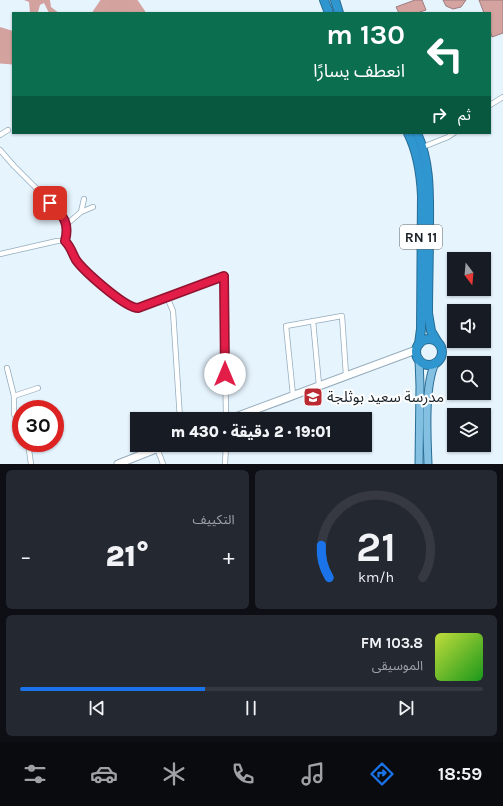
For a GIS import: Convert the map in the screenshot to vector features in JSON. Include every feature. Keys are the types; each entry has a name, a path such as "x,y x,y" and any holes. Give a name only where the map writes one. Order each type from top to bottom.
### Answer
{"highway":[{"path":"324,0 329,12"},
{"path":"335,0 339,12"},
{"name":"RN 11","path":"408,134 418,157 422,188 421,329 418,347"},
{"name":"RN 11","path":"417,134 423,147 427,165 429,192 428,313 431,331 437,341"},
{"path":"426,339 433,339 437,341 443,352 439,361 426,364 419,359 418,347 426,339"}],"main road":[{"path":"248,412 418,347"},
{"path":"419,359 419,464"},
{"path":"428,464 429,386 435,363"},
{"path":"118,464 148,452"}],"street":[{"path":"491,104 503,97"},
{"path":"0,136 8,130"},
{"path":"423,147 452,134"},
{"path":"0,150 60,212 67,224 65,241"},
{"path":"81,212 84,199"},
{"path":"67,224 81,212 93,207"},
{"path":"0,254 57,240 65,241 70,246 76,260 87,273 133,308 138,308 224,276 226,412"},
{"path":"167,297 173,311 180,412"},
{"path":"293,395 286,326 342,316 346,375"},
{"path":"313,321 319,385"},
{"path":"8,368 14,400"},
{"path":"14,396 38,388"},
{"path":"29,452 31,464"},
{"path":"159,452 163,464"},
{"path":"225,464 226,452"}],"shaded area":[{"path":"24,0 50,0 51,7 58,12 48,12 44,3 40,5 38,12 30,12 29,2"},
{"path":"109,0 128,0 138,12 100,12"},
{"path":"415,0 422,0 426,10 420,12 398,12 396,7"},
{"path":"443,0 466,0 461,7 453,9 446,6"},
{"path":"479,0 503,0 503,33 492,37 491,12 484,12"},
{"path":"0,27 12,31 12,58 0,57"}],"waterway":[{"path":"98,12 106,0"},
{"path":"132,0 140,12"},
{"path":"0,59 12,60"}],"place":[{"name":"مدرسة سعيد بوثلجة","path":"313,397"}],"route":[{"path":"50,203 60,212 67,224 65,241 70,246 76,260 87,273 133,308 138,308 224,276 225,374"}]}
